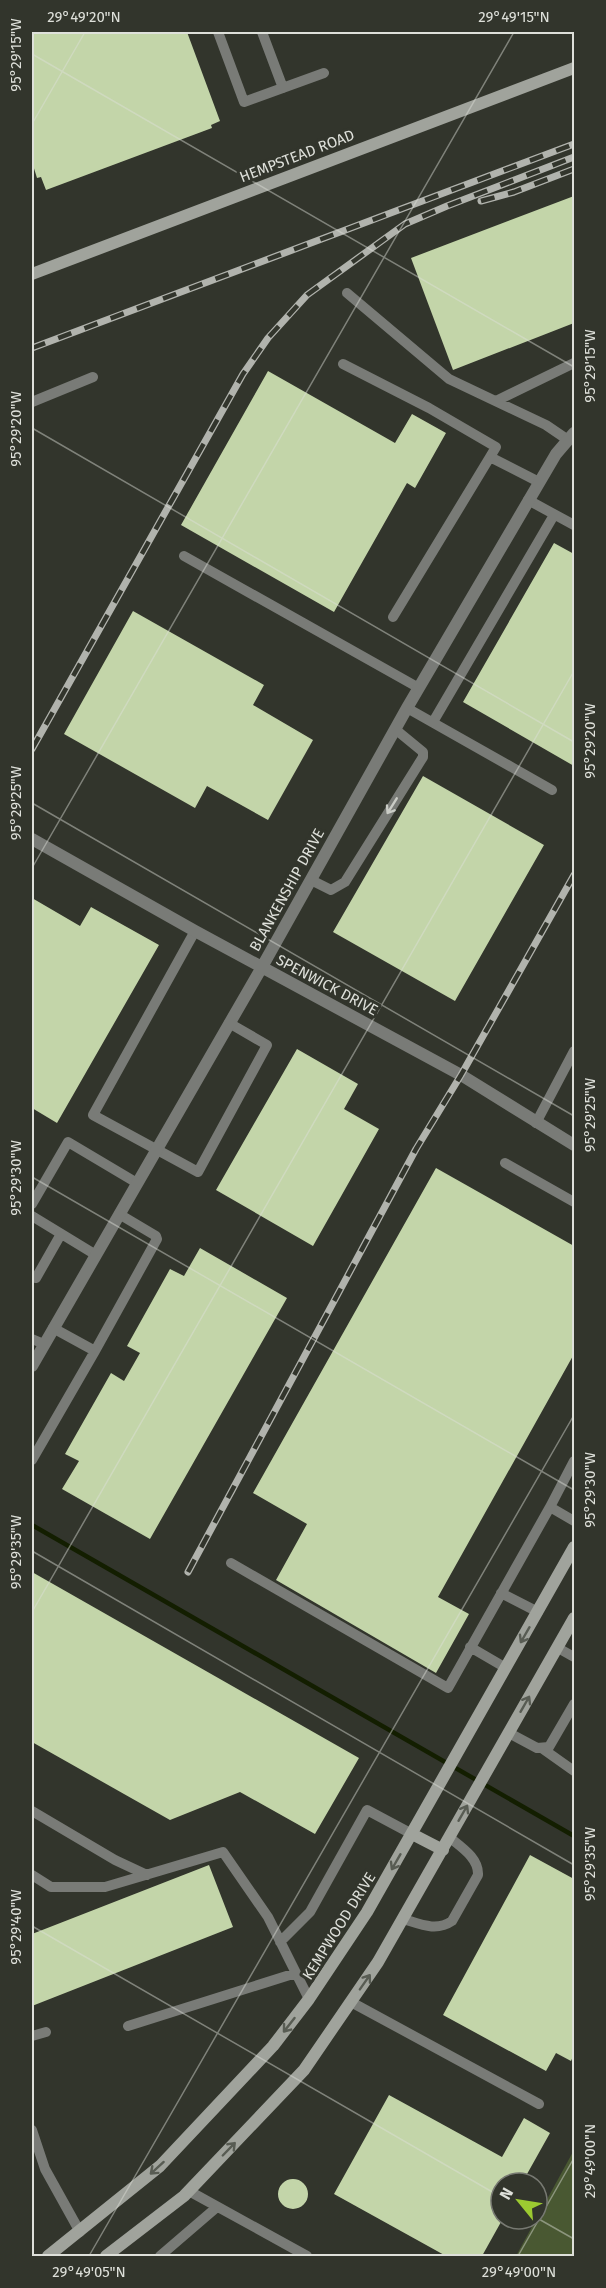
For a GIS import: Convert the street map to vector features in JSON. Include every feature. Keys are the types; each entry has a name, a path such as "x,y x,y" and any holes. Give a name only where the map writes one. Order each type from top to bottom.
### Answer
{"main road":[{"name":"HEMPSTEAD ROAD","path":"32,274 574,68"},
{"name":"KEMPWOOD DRIVE","path":"48,2256 160,2166 273,2046 309,1999 367,1912 574,1547"},
{"path":"106,2256 189,2191 304,2070 378,1962 574,1618"},
{"path":"412,1834 442,1850"}],"street":[{"name":"BLANKENSHIP DRIVE","path":"32,1366 262,967 394,729 555,454 571,436"},
{"name":"SPENWICK DRIVE","path":"32,839 461,1076 574,1145"}],"lane":[{"path":"218,32 244,102 324,73"},
{"path":"262,32 283,88"},
{"path":"347,293 450,379 571,436"},
{"path":"496,401 574,363"},
{"path":"343,364 429,408 496,447 393,617"},
{"path":"32,402 93,377"},
{"path":"490,457 539,482"},
{"path":"528,501 574,525"},
{"path":"433,722 554,515"},
{"path":"184,556 419,687"},
{"path":"407,708 552,789"},
{"path":"310,880 331,890 345,882 423,757 423,752 394,729"},
{"path":"195,931 93,1115 198,1172 267,1045 229,1023"},
{"path":"536,1123 574,1051"},
{"path":"32,1204 68,1142 137,1184"},
{"path":"505,1163 574,1202"},
{"path":"32,1460 156,1239 156,1236 119,1214"},
{"path":"32,1216 96,1255"},
{"path":"32,1276 36,1278 61,1233"},
{"path":"53,1328 95,1351"},
{"path":"32,1339 44,1344"},
{"path":"231,1563 448,1688 574,1461"},
{"path":"550,1507 574,1521"},
{"path":"501,1593 538,1612"},
{"path":"470,1647 506,1668"},
{"path":"558,1648 574,1657"},
{"path":"543,1749 552,1744 574,1704"},
{"path":"509,1733 543,1749 574,1771"},
{"path":"280,1942 310,1912 367,1810 412,1834"},
{"path":"32,1811 115,1860 147,1875"},
{"path":"403,1919 424,1926 436,1927 445,1926 452,1921 478,1870 473,1859 449,1838"},
{"path":"32,1875 51,1887 105,1887 223,1852 268,1917 309,1999"},
{"path":"128,2026 296,1973"},
{"path":"351,2002 539,2104"},
{"path":"32,2036 46,2032"},
{"path":"32,2130 45,2169 80,2232"},
{"path":"189,2191 307,2256"},
{"path":"160,2256 217,2207"}],"green space":[{"path":"574,2150 574,2256 516,2256 530,2231 549,2231 549,2196"}],"building":[{"path":"32,32 187,32 220,121 211,125 212,128 46,190 41,177 37,178 32,162"},
{"path":"574,196 574,323 453,370 411,258"},
{"path":"268,371 395,443 412,414 446,433 415,488 407,483 334,612 181,525"},
{"path":"554,543 574,554 574,766 463,702"},
{"path":"133,611 264,685 253,705 313,740 268,820 207,786 195,808 64,734"},
{"path":"423,776 544,845 455,1001 333,932"},
{"path":"32,898 80,926 91,907 159,945 57,1123 32,1108"},
{"path":"297,1049 358,1084 344,1109 379,1129 313,1246 216,1190"},
{"path":"436,1168 574,1246 574,1354 438,1597 469,1614 436,1673 276,1580 307,1524 253,1493"},
{"path":"200,1248 287,1298 150,1539 62,1489 79,1461 65,1454 111,1373 124,1381 140,1353 127,1346 170,1269 184,1276"},
{"path":"32,1572 359,1758 315,1834 240,1792 170,1820 32,1742"},
{"path":"530,1855 574,1879 574,2054 571,2061 556,2053 546,2071 443,2015"},
{"path":"209,1865 233,1927 32,2006 32,1934"},
{"path":"389,2095 502,2157 524,2118 550,2133 529,2171 489,2171 489,2231 496,2231 482,2256 446,2256 334,2194"},
{"path":"293,2179 304,2183 308,2194 304,2205 293,2209 282,2205 278,2194 282,2183"}],"waterway":[{"path":"32,1525 574,1836"}],"railway":[{"path":"32,348 574,144"},
{"path":"32,749 243,374 268,338 307,295 405,224 574,157"},
{"path":"481,201 514,192 574,169"},
{"path":"188,1572 416,1149 461,1075 574,875"}]}
